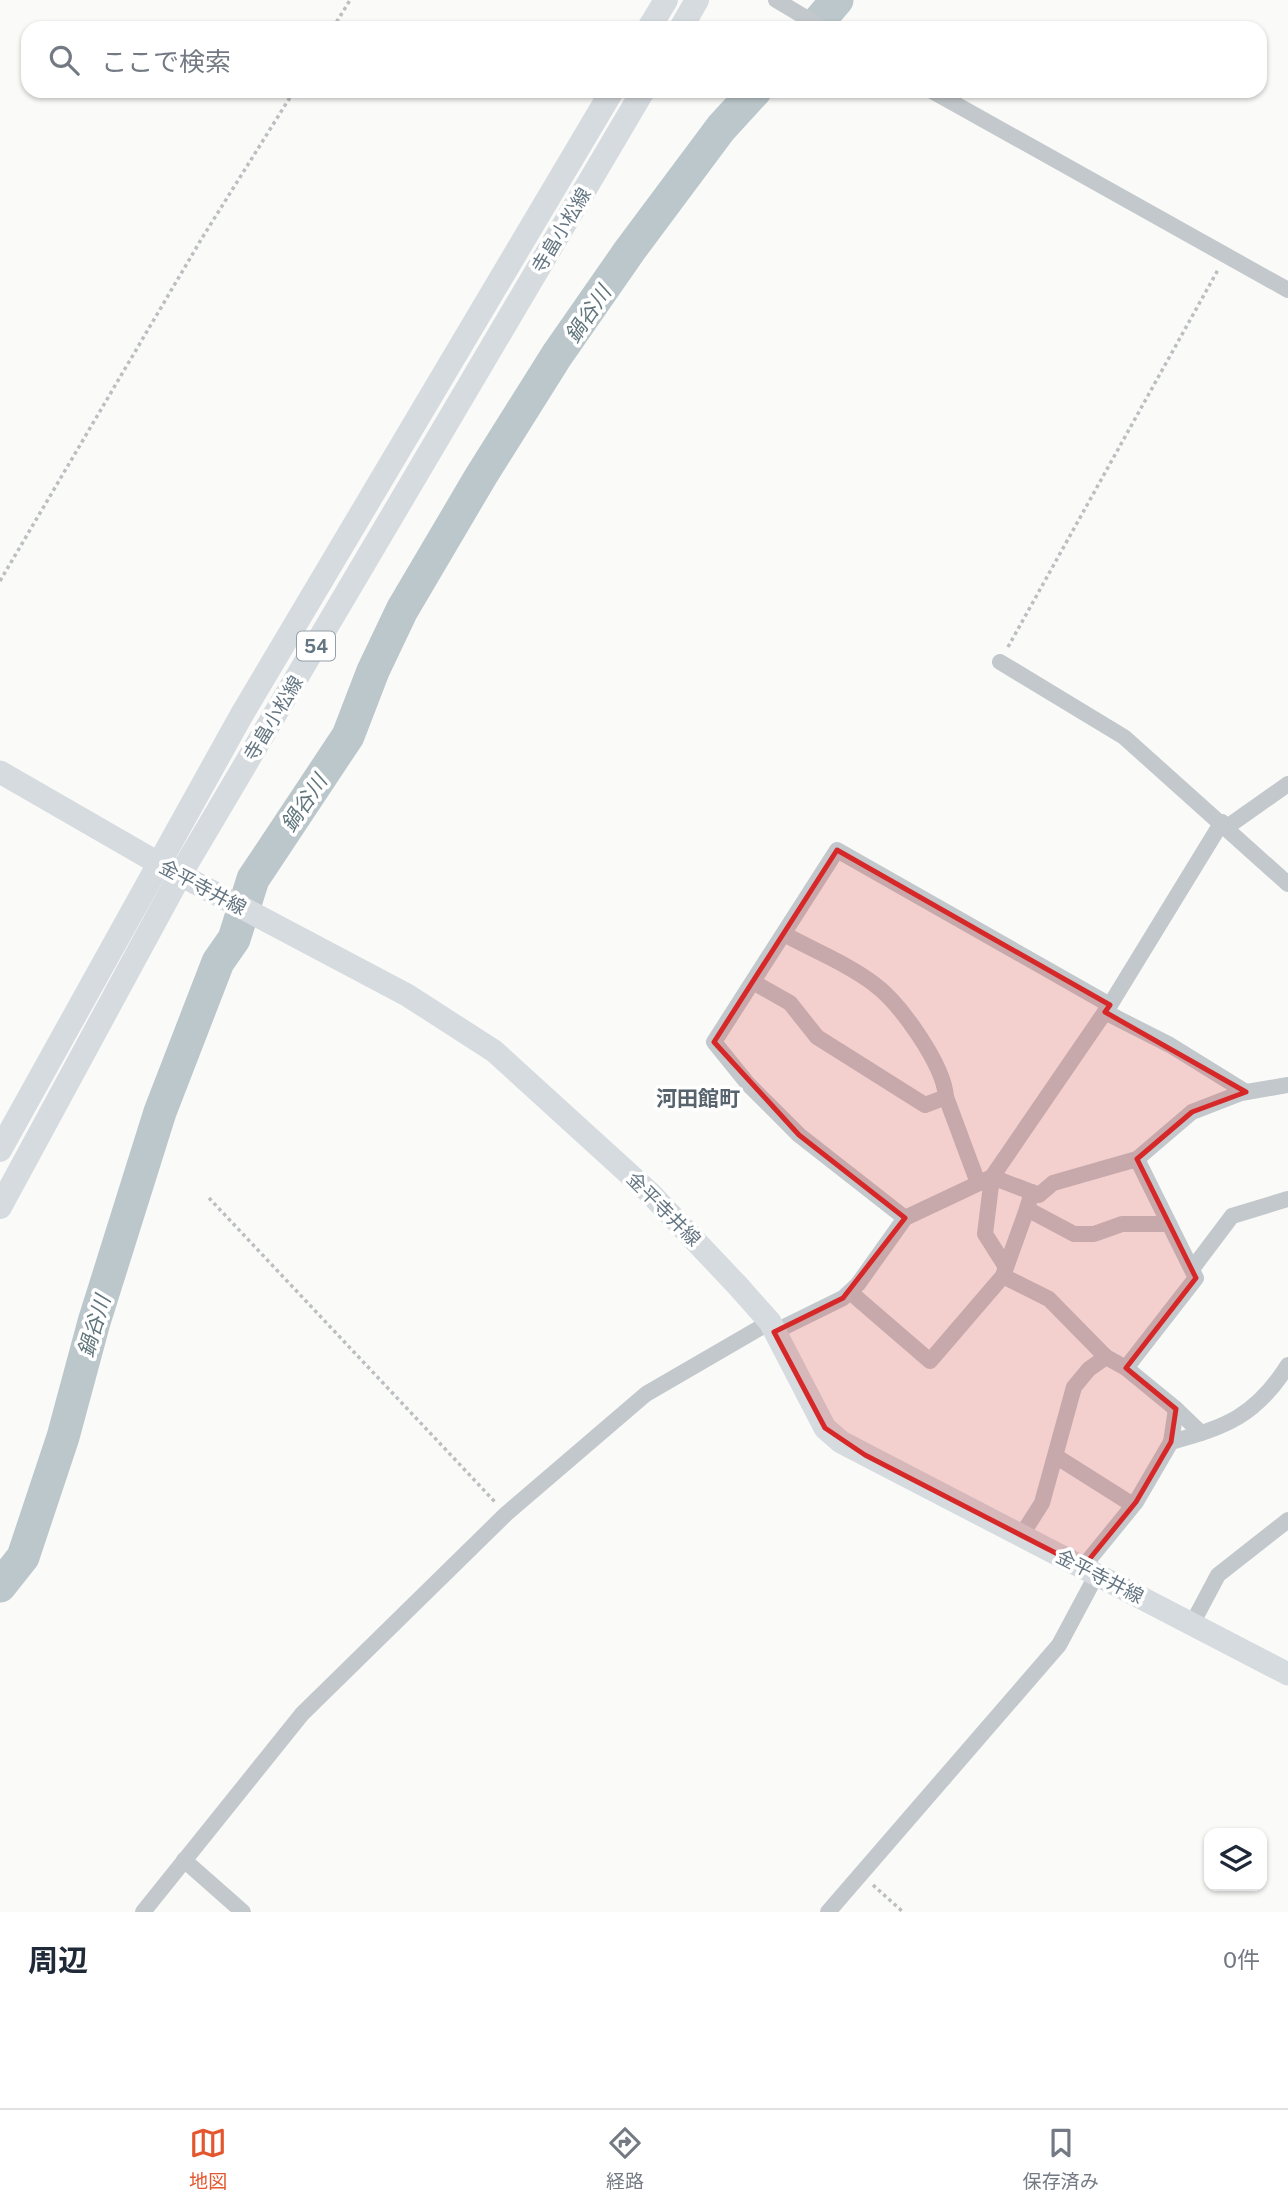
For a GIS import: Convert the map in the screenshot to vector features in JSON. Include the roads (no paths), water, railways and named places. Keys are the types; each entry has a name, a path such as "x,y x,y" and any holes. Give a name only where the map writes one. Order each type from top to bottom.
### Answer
{"main road":[{"path":"653,21 666,0"},
{"path":"685,21 697,0"},
{"name":"寺畠小松線","path":"0,1150 241,716 608,98"},
{"name":"寺畠小松線","path":"0,1207 180,875 639,98"},
{"name":"金平寺井線","path":"0,772 158,863 407,995 494,1051 650,1193 772,1327 825,1428 841,1442 1288,1674"}],"street":[{"path":"776,0 810,21"},
{"path":"945,98 1288,290"},
{"path":"1000,662 1124,737 1288,884"},
{"path":"143,1912 302,1714 506,1514 646,1394 772,1327 843,1298 905,1218 985,1180 1108,1008 1224,824 1288,784"},
{"path":"905,1218 800,1135 748,1084 714,1042 837,850 1171,1045 1246,1092"},
{"path":"783,934 875,984 912,1027 945,1082 946,1097 985,1180 985,1234 1004,1272 1049,1299 1106,1356 1126,1368 1201,1433"},
{"path":"753,982 790,1003 817,1037 925,1105 946,1097"},
{"path":"985,1180 1040,1195 1053,1183 1137,1159 1192,1112 1246,1092 1288,1085"},
{"path":"1126,1368 1196,1278 1137,1159"},
{"path":"850,1292 930,1361 1004,1272 1032,1192"},
{"path":"1192,1269 1232,1216 1288,1199"},
{"path":"1027,1209 1074,1234 1094,1234 1122,1224 1169,1224"},
{"path":"1021,1536 1042,1503 1057,1457 1074,1387 1089,1369 1106,1356"},
{"path":"1171,1441 1222,1428 1242,1416 1272,1390 1288,1365"},
{"path":"828,1912 1059,1644 1090,1571 1171,1441 1176,1409"},
{"path":"1057,1457 1133,1505"},
{"path":"1192,1624 1218,1575 1286,1525"},
{"path":"184,1860 243,1912"}],"waterway":[{"name":"鍋谷川","path":"819,21 837,0"},
{"name":"鍋谷川","path":"0,1586 23,1557 63,1437 94,1322 160,1112 218,962 234,939 253,879 348,736 373,671 402,610 557,355 630,250 721,128 749,98"}],"district":[{"name":"河田館町","path":"698,1098"}]}
